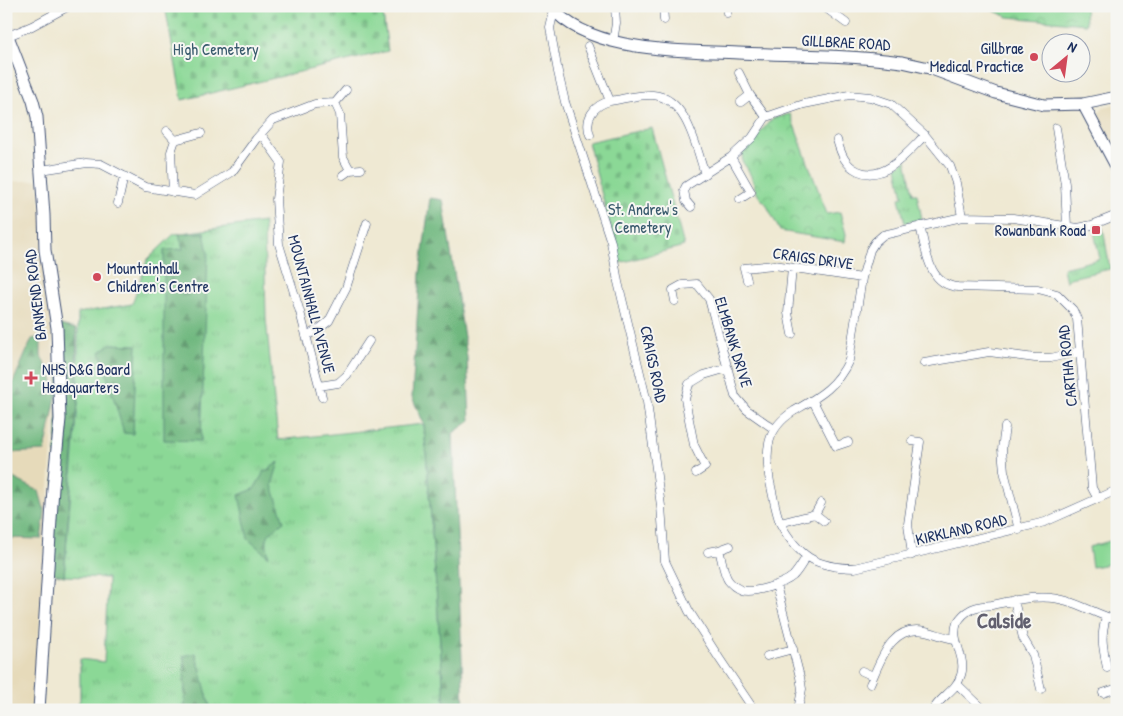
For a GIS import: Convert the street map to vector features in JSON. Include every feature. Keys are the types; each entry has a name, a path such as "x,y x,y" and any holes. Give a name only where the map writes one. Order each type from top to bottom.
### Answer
{"street":[{"path":"7,33 32,26 69,6"},
{"path":"614,42 615,6"},
{"path":"663,6 664,20"},
{"path":"823,6 846,23"},
{"name":"CRAIGS ROAD","path":"552,9 571,24"},
{"name":"CRAIGS ROAD","path":"552,9 550,28 565,102 611,242 618,282 647,402 661,506 664,561 690,611 754,710"},
{"name":"GILLBRAE ROAD","path":"571,24 614,42 644,48 902,62 928,68 1023,101 1044,104 1083,104 1117,97"},
{"name":"BANKEND ROAD","path":"7,33 33,101 37,117 45,250 57,328 60,419 53,488 39,710"},
{"path":"588,46 610,101"},
{"path":"739,73 750,95 766,117"},
{"path":"41,170 86,162 101,164 145,187 195,195 232,172 273,120 315,104 335,103 346,90"},
{"path":"590,135 587,127 588,120 602,103 653,95 665,98 687,120 705,174"},
{"path":"741,102 750,95"},
{"path":"691,207 686,200 684,190 686,186 731,157 752,138 766,117 804,104 849,95 870,97 891,104 925,135 950,166 956,183 962,217"},
{"path":"335,103 340,114 343,157 350,170"},
{"path":"1083,104 1117,168"},
{"path":"1056,128 1065,184 1068,227"},
{"path":"167,131 175,140"},
{"path":"175,140 201,132"},
{"name":"MOUNTAINHALL AVENUE","path":"261,134 281,162 276,199 279,244 322,397"},
{"path":"837,140 841,155 847,164 856,170 872,174 886,169 903,157 925,135"},
{"path":"173,192 171,152 175,140"},
{"path":"731,157 751,192 740,199"},
{"path":"343,175 350,170 361,168"},
{"path":"118,203 124,176"},
{"path":"821,503 815,514 780,523 767,463 768,442 774,429 791,413 813,401 835,383 844,372 849,360 862,278 870,250 875,242 883,235 962,217 1014,218 1078,228 1092,225 1117,215"},
{"path":"306,336 329,321 346,288 367,223"},
{"name":"CARTHA ROAD","path":"920,226 932,270 943,283 958,287 1038,289 1057,294 1073,310 1077,320 1092,488 1098,499"},
{"name":"CRAIGS DRIVE","path":"747,280 744,268 774,265 862,278"},
{"path":"792,268 788,313 792,334"},
{"name":"ELMBANK DRIVE","path":"675,301 673,290 682,285 697,284 710,299 735,396 740,404 774,429"},
{"path":"781,322 789,321"},
{"path":"319,386 338,383 347,375 369,341"},
{"path":"924,363 989,352 1035,358 1052,358 1080,351"},
{"path":"696,473 705,466 694,445 685,400 689,384 704,375 728,368"},
{"path":"813,401 836,446 848,442"},
{"path":"1005,426 1002,449 1004,471 1019,530"},
{"path":"912,555 908,524 916,441 929,444"},
{"name":"KIRKLAND ROAD","path":"780,523 794,546 807,556 821,564 854,568 1019,530 1045,522 1117,490"},
{"path":"815,514 824,521"},
{"path":"708,552 730,546"},
{"path":"719,550 729,581 734,587 748,591 776,585 793,576 807,556"},
{"path":"776,585 800,677 802,689 798,710"},
{"path":"933,710 943,696 957,684 961,676 963,666 955,639 955,629 959,620 970,610 1014,600 1047,597 1067,600 1117,620"},
{"path":"1014,600 1023,638 1033,655 1041,689"},
{"path":"1106,617 1101,642 1102,657 1107,668"},
{"path":"862,671 872,680 888,646 895,638 904,633 923,631 955,639"},
{"path":"767,656 793,649"},
{"path":"1102,693 1116,690 1110,680"},
{"path":"957,684 984,710"}],"shaded area":[{"path":"1117,104 1117,154 1102,127 1099,113 1103,107"},
{"name":"NHS D&G Board Headquarters","path":"38,180 51,306 55,408 34,710 6,710 6,182"}],"green space":[{"name":"High Cemetery","path":"165,6 382,6 388,51 182,100"},
{"path":"983,6 1085,6 1086,24 1008,17"},
{"path":"790,114 827,214 840,212 846,234 845,242 780,231 765,202 757,193 751,176 742,161 743,153 768,123 774,118"},
{"name":"St. Andrew's Cemetery","path":"652,128 684,246 620,263 588,142"},
{"path":"906,160 913,194 917,194 922,219 905,223 899,198 903,197 897,167"},
{"path":"430,198 443,200 467,357 470,421 453,433 464,710 445,710 424,424 412,397 420,274"},
{"path":"264,222 266,319 278,440 424,424 445,710 74,710 80,700 80,659 104,662 108,578 64,576 78,403 78,313 132,304 147,260 174,234"},
{"path":"1103,228 1110,269 1070,278 1066,282 1063,268 1100,259 1094,232"},
{"path":"204,232 208,253 201,441 164,440 164,250 183,249 179,234"},
{"path":"60,325 76,329 78,403 64,576 52,573"},
{"path":"41,337 41,356 57,392 45,451 9,453 10,389 32,339"},
{"path":"110,344 137,345 133,434 124,433 100,352"},
{"path":"279,462 272,485 284,522 268,536 269,557 248,539 239,495 254,489 264,472"},
{"path":"7,475 39,491 45,512 41,539 6,538"},
{"path":"1117,539 1117,571 1115,563 1092,567 1089,547"},
{"path":"196,653 211,710 185,710 184,656"}],"place":[{"name":"Gillbrae Medical Practice","path":"1034,57"},
{"name":"Rowanbank Road","path":"1096,230"},
{"name":"Mountainhall Children's Centre","path":"97,277"},
{"name":"NHS D&G Board Headquarters","path":"31,378"}],"district":[{"name":"Calside","path":"1004,621"}]}
